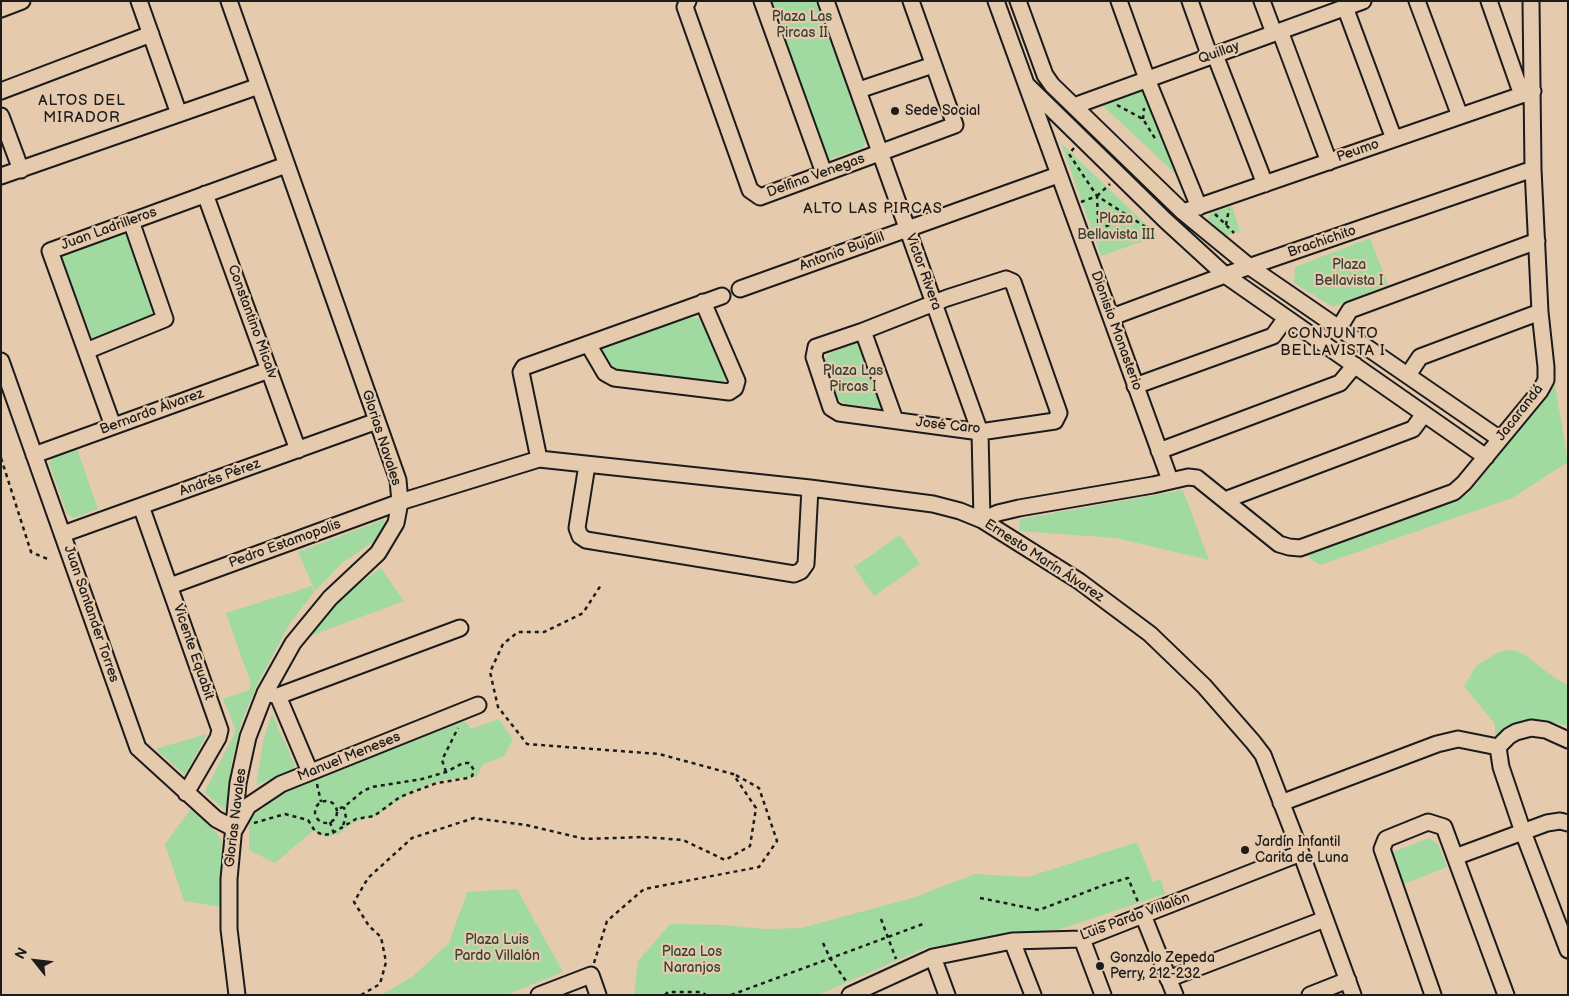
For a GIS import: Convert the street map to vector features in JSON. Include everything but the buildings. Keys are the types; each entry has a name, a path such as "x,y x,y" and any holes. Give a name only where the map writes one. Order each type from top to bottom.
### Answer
{"street":[{"path":"1,9 22,1"},
{"path":"139,1 179,114"},
{"name":"Glorias Navales","path":"229,1 398,480 400,502 396,523 384,546 330,598 305,627 283,659 271,695 248,737 237,791 235,830 229,879 230,954 237,995"},
{"name":"Delfina Venegas","path":"688,1 685,7 750,190 760,197 955,125 910,1"},
{"path":"762,1 824,173"},
{"name":"Victor Rivera","path":"826,1 980,432 982,520"},
{"name":"Dionisio Monasterio","path":"996,1 1170,480"},
{"path":"1018,1 1045,75 1052,85 1183,212 1250,267 1500,439"},
{"path":"1119,1 1147,79 1204,205"},
{"path":"1190,1 1265,184"},
{"path":"1262,1 1277,32 1329,162"},
{"name":"Quillay","path":"1074,106 1277,32 1342,6 1363,1"},
{"path":"1417,1 1460,116"},
{"path":"1489,1 1527,93"},
{"name":"Jacarandá","path":"1170,480 1188,477 1197,478 1279,544 1300,548 1454,492 1464,483 1540,391 1546,380 1546,367 1540,312 1527,93 1531,1"},
{"path":"1342,6 1394,139"},
{"path":"1,91 151,34"},
{"path":"858,90 933,65"},
{"path":"1027,84 1165,220 1225,275 1486,457"},
{"path":"1,176 259,86"},
{"name":"Peumo","path":"1183,212 1527,93"},
{"path":"1,116 21,170"},
{"name":"Juan Ladrilleros","path":"113,426 50,251 286,165"},
{"name":"Brachichito","path":"1112,317 1225,275 1533,169"},
{"name":"Antonio Bujalil","path":"740,289 1058,175"},
{"name":"Constantino Micalv","path":"205,194 298,450"},
{"path":"86,351 165,319 132,221"},
{"path":"1339,328 1350,310 1537,241"},
{"name":"José Caro","path":"1006,279 1013,282 1059,413 1055,421 980,432 838,413 831,408 814,357 816,347 863,331 1006,279"},
{"path":"539,460 521,372 524,367 722,296"},
{"path":"588,344 605,373 614,378 729,392 735,388 737,381 704,302"},
{"path":"1408,375 1420,356 1540,312"},
{"path":"1135,386 1273,336 1286,318"},
{"path":"863,331 895,420"},
{"name":"Juan Santander Torres","path":"1,361 138,748 216,819 235,830"},
{"path":"1159,451 1340,383 1355,365"},
{"name":"Bernardo Álvarez","path":"34,455 269,370"},
{"path":"1226,500 1413,430 1424,414"},
{"name":"Andrés Pérez","path":"63,534 377,421"},
{"name":"Ernesto Marín Álvarez","path":"539,460 810,488 933,504 960,511 982,520 1079,581 1156,641 1204,686 1263,755 1353,995"},
{"name":"Pedro Estamopolis","path":"170,586 400,502 539,460"},
{"path":"587,464 577,528 580,536 586,540 794,574 801,571 806,564 810,488"},
{"path":"982,520 998,513 1019,508 1153,485 1170,480"},
{"name":"Vicente Equabit","path":"141,506 220,730 218,738 186,793"},
{"path":"310,772 271,695 460,628"},
{"name":"Manuel Meneses","path":"235,830 248,806 281,784 472,708"},
{"path":"1498,747 1509,736 1531,728 1546,730 1568,740"},
{"path":"1281,803 1458,738 1498,747"},
{"path":"1498,747 1501,767 1523,832 1568,950"},
{"path":"1455,857 1547,823 1560,821 1568,823"},
{"path":"1432,995 1382,849 1386,839 1428,822 1444,827 1506,995"},
{"name":"Luis Pardo Villalón","path":"853,994 933,957 1012,942 1082,939 1301,853"},
{"path":"1143,914 1174,995"},
{"path":"1168,979 1325,919"},
{"path":"1082,939 1103,995"},
{"path":"1012,942 1033,995"},
{"path":"933,957 947,995"},
{"path":"539,995 591,974 598,995"},
{"path":"1310,995 1348,980"}],"path":[{"path":"1101,96 1142,119 1158,143"},
{"path":"1082,139 1069,154 1097,196 1152,231 1165,220"},
{"path":"1070,206 1097,196 1119,175"},
{"path":"1090,259 1100,251 1097,196"},
{"path":"1204,205 1234,232"},
{"path":"1098,229 1130,218"},
{"path":"1,458 31,552 50,560"},
{"path":"591,974 607,921 644,888 759,867 777,841 759,788 733,774 659,754 527,744 498,707 490,672 503,644 518,632 544,632 583,613 601,585"},
{"path":"446,772 442,760 472,708"},
{"path":"308,820 315,831 327,835 334,834 343,826 356,819 374,816 400,797 447,780 468,778 472,776 474,770 469,763 463,763 446,772 422,779 372,787 363,791 344,807 336,809"},
{"path":"310,772 316,782 321,802 316,809 316,816 323,823 330,822 335,818 336,809 330,802 321,802"},
{"path":"361,995 380,984 386,962 381,937 369,926 354,902 368,878 412,838 474,818 526,824 585,839 643,837 683,840 725,860 750,846 756,808 733,774"},
{"path":"343,826 346,818 344,807"},
{"path":"235,830 284,814 308,820 316,816"},
{"path":"330,822 334,834"},
{"path":"980,898 1040,910 1104,885 1128,878 1143,914"},
{"path":"881,919 901,972"},
{"path":"731,995 923,924"},
{"path":"823,943 830,958 853,994"},
{"path":"665,995 668,992 701,992 706,995"}],"green space":[{"name":"Plaza Las Pircas II","path":"771,1 816,1 866,140 863,148 828,160"},
{"name":"Plaza Bellavista III","path":"1145,89 1183,181 1102,105"},
{"name":"Plaza Bellavista III","path":"1061,143 1108,188 1158,236 1101,256"},
{"path":"1232,206 1240,231 1225,236 1208,220 1210,213"},
{"path":"127,228 160,315 93,340 60,254"},
{"name":"Plaza Bellavista I","path":"1370,238 1388,285 1333,307 1294,283 1295,267"},
{"path":"690,318 700,318 726,378 722,383 621,371 612,366 601,352 604,345"},
{"name":"Plaza Las Pircas I","path":"862,341 885,409 845,404 838,399 825,360 828,354"},
{"path":"1555,385 1568,462 1512,498 1320,565 1305,555 1468,494"},
{"path":"77,449 98,509 74,518 67,514 49,463 53,458"},
{"path":"1183,490 1209,560 1116,538 1019,531 1020,519"},
{"path":"385,519 384,525 373,542 342,563 315,591 298,552"},
{"path":"900,535 920,564 874,596 854,567"},
{"path":"381,568 404,601 305,638 315,624 342,596"},
{"path":"312,586 314,592 289,625 258,683 242,721 232,761 225,810 205,791 235,733 235,728 223,699 249,690 251,684 226,613"},
{"path":"1517,651 1525,655 1556,679 1568,685 1568,726 1543,720 1526,719 1512,724 1499,735 1495,735 1495,724 1464,686 1477,665 1499,652"},
{"path":"272,714 295,765 293,770 256,785 264,737"},
{"path":"499,719 513,740 504,756 482,765 476,777 446,779 413,791 374,817 364,818 349,825 339,834 326,837 313,831 275,863 249,850 249,818 292,787 455,724 467,723 471,729"},
{"path":"207,734 185,775 155,749"},
{"path":"191,809 222,840 221,907 184,901 165,844"},
{"path":"1429,838 1438,844 1447,867 1402,885 1392,859 1393,852"},
{"name":"Plaza Los Naranjos","path":"1137,842 1153,882 1161,879 1165,894 1061,929 925,948 818,995 634,995 638,961 670,924 724,925 763,929 801,928 912,898 975,874 1028,877"},
{"name":"Plaza Luis Pardo Villalón","path":"517,889 563,972 506,995 381,995 412,977 449,943 467,892"}],"place":[{"name":"Sede Social","path":"895,111"},
{"name":"Jardín Infantil Carita de Luna","path":"1245,850"},
{"name":"Gonzalo Zepeda Perry, 212-232","path":"1100,966"}],"district":[{"name":"ALTOS DEL MIRADOR","path":"82,110"},
{"name":"ALTO LAS PIRCAS","path":"873,209"},
{"name":"CONJUNTO BELLAVISTA I","path":"1333,342"}]}
